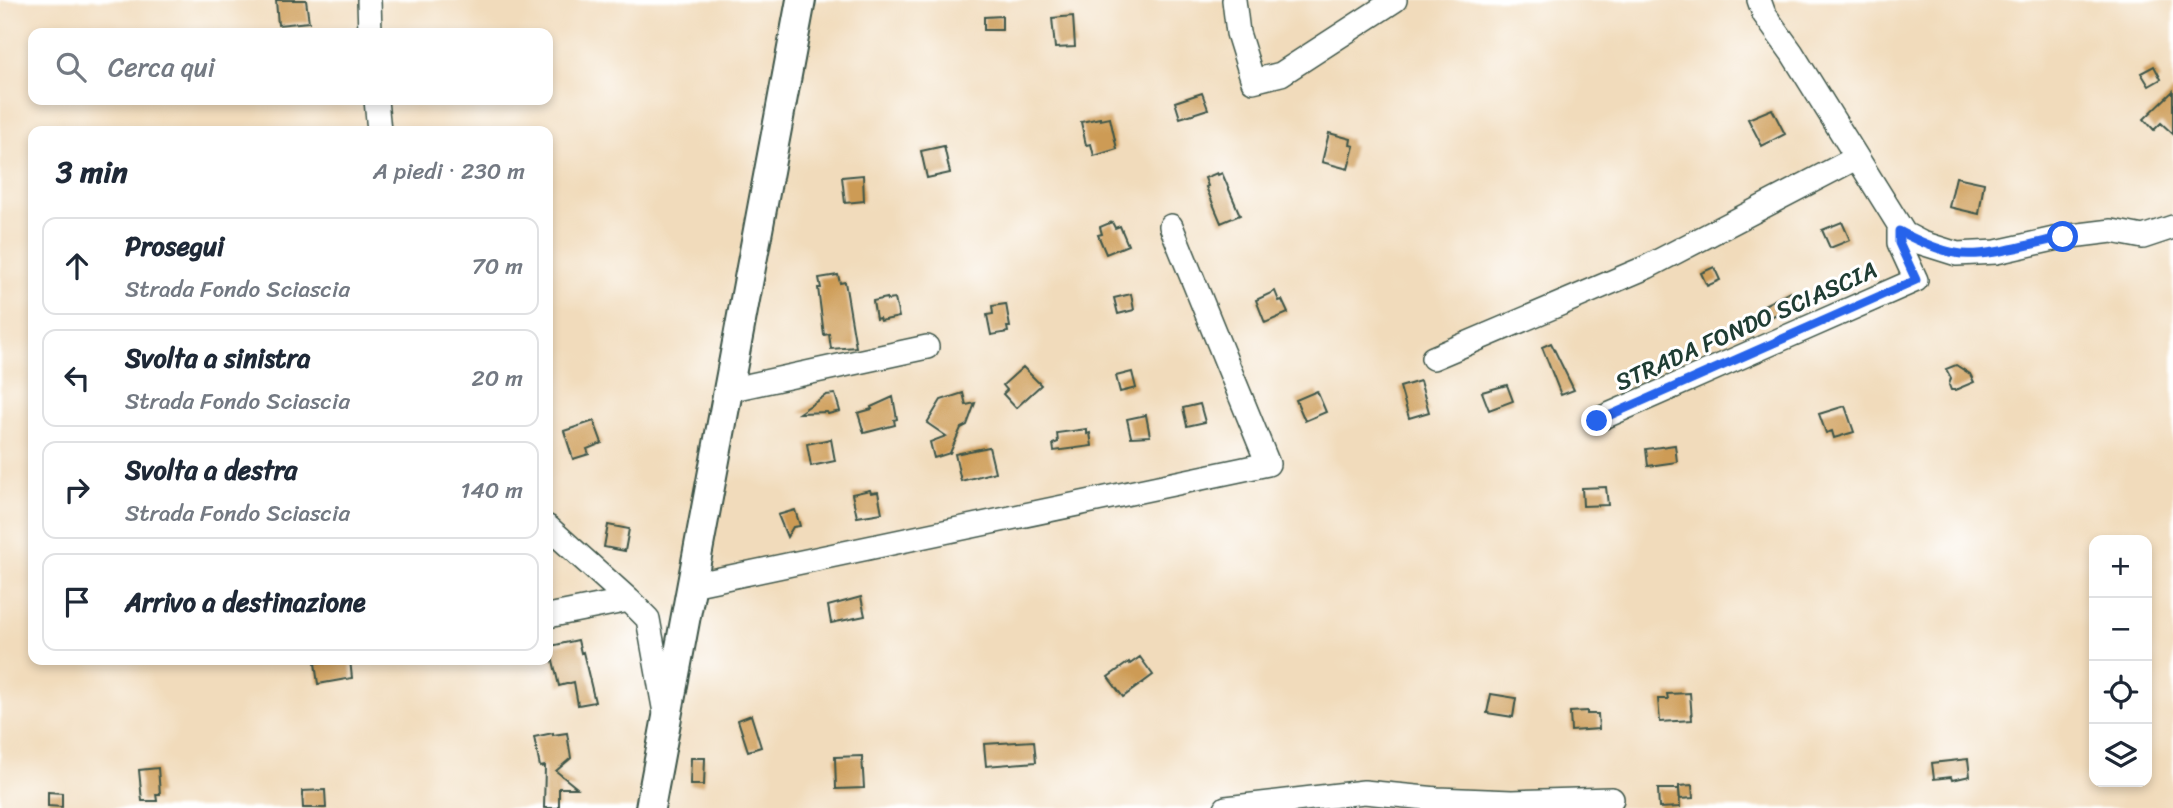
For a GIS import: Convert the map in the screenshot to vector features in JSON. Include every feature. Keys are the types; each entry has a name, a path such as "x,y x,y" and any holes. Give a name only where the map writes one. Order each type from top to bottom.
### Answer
{"main road":[{"path":"656,806 666,721 801,0"}],"street":[{"path":"369,0 370,28"},
{"path":"1234,0 1238,33 1253,81 1280,74 1395,0"},
{"path":"1759,0 1764,14 1792,53 1903,233 1922,243 1957,254 1996,252 2063,237 2112,231 2143,237 2173,227"},
{"path":"376,105 379,126"},
{"path":"1433,358 1647,267 1856,158"},
{"path":"692,585 1268,464 1171,226"},
{"name":"STRADA FONDO SCIASCIA","path":"1597,421 1916,280 1899,243 1899,231 1903,233"},
{"path":"728,390 927,347"},
{"path":"553,532 648,619 666,721"},
{"path":"553,615 629,600"},
{"path":"1226,808 1364,792 1500,802 1612,799"}],"building":[{"path":"276,0 306,0 309,22 278,25"},
{"path":"1002,16 1002,30 984,30 984,17"},
{"path":"1073,16 1075,47 1055,48 1052,18"},
{"path":"2154,66 2161,79 2149,86 2141,73"},
{"path":"2173,91 2173,134 2161,123 2154,130 2144,119"},
{"path":"1202,93 1208,109 1180,118 1175,102"},
{"path":"1772,109 1785,134 1762,146 1748,119"},
{"path":"1110,118 1117,149 1094,156 1091,144 1086,145 1081,122"},
{"path":"1329,133 1351,139 1350,145 1354,146 1348,169 1322,162"},
{"path":"944,146 950,173 927,178 921,151"},
{"path":"1222,173 1240,215 1221,223 1205,178"},
{"path":"863,175 864,201 845,203 842,177"},
{"path":"1956,177 1984,183 1979,214 1949,207"},
{"path":"1112,222 1115,228 1120,226 1128,245 1106,254 1098,235 1102,234 1100,227"},
{"path":"1842,222 1850,240 1830,248 1822,230"},
{"path":"1714,267 1720,280 1707,286 1701,273"},
{"path":"838,275 840,283 845,282 856,347 831,349 829,334 824,335 818,288 821,288 819,278"},
{"path":"1275,291 1288,313 1265,323 1256,300"},
{"path":"1790,292 1796,304 1771,317 1764,305"},
{"path":"1131,294 1134,310 1118,314 1114,298"},
{"path":"895,299 899,317 880,321 879,318 876,319 873,301"},
{"path":"1006,304 1010,327 1007,327 1008,332 991,335 987,315 993,314 992,306"},
{"path":"1551,343 1574,390 1561,395 1542,347"},
{"path":"1956,365 1970,374 1974,382 1951,390 1951,378 1946,369"},
{"path":"1023,367 1041,385 1016,408 1003,394 1007,390 1003,385"},
{"path":"1132,372 1136,388 1120,392 1116,376"},
{"path":"1420,381 1429,412 1409,418 1400,387"},
{"path":"1507,385 1513,401 1489,410 1482,392"},
{"path":"1317,391 1326,412 1305,421 1296,400"},
{"path":"963,393 966,405 975,403 967,425 961,428 950,453 934,458 930,442 946,436 927,423 941,400"},
{"path":"835,394 840,411 828,414 799,413 826,395"},
{"path":"893,397 897,419 894,420 895,425 864,433 858,413 872,409 871,407"},
{"path":"1200,404 1205,422 1187,426 1183,408"},
{"path":"1845,406 1854,432 1834,438 1832,431 1826,433 1819,414"},
{"path":"1146,415 1150,436 1131,437 1127,419"},
{"path":"594,421 602,443 587,449 589,454 573,459 564,431"},
{"path":"1087,429 1092,446 1054,451 1053,444 1058,442 1057,433"},
{"path":"831,439 835,461 811,466 807,444"},
{"path":"1675,445 1677,462 1648,466 1646,449"},
{"path":"989,447 995,472 961,481 955,454"},
{"path":"1606,487 1608,505 1583,506 1582,488"},
{"path":"870,490 871,493 878,492 882,513 857,517 852,494"},
{"path":"795,510 800,526 793,527 787,537 778,515"},
{"path":"608,525 629,529 625,551 604,547"},
{"path":"861,597 865,616 831,623 828,606"},
{"path":"578,640 595,702 578,705 574,682 559,686 553,660 553,646"},
{"path":"1140,657 1153,675 1123,697 1108,677"},
{"path":"315,665 351,665 352,678 318,684"},
{"path":"1690,693 1692,720 1660,722 1658,699 1668,699 1667,694"},
{"path":"1491,694 1516,698 1513,717 1487,713"},
{"path":"1587,711 1587,714 1598,714 1599,729 1571,731 1570,712"},
{"path":"751,715 761,747 748,751 738,720"},
{"path":"567,733 571,758 556,771 577,788 559,788 559,808 544,808 545,766 540,767 534,737"},
{"path":"1034,741 1036,762 986,766 984,744"},
{"path":"862,756 864,788 836,789 835,757"},
{"path":"691,758 705,758 704,785 690,785"},
{"path":"1968,759 1970,776 1952,780 1951,777 1934,779 1932,763"},
{"path":"158,768 160,794 156,794 157,801 142,801 139,770"},
{"path":"1692,785 1693,798 1680,799 1679,790 1680,807 1659,808 1658,789 1679,789 1679,786"},
{"path":"325,790 326,808 303,808 302,791"},
{"path":"48,792 62,793 62,807 48,806"}],"route":[{"path":"1597,421 1916,280 1899,243 1899,231 1922,243 1957,254 1996,252 2063,237"}]}
